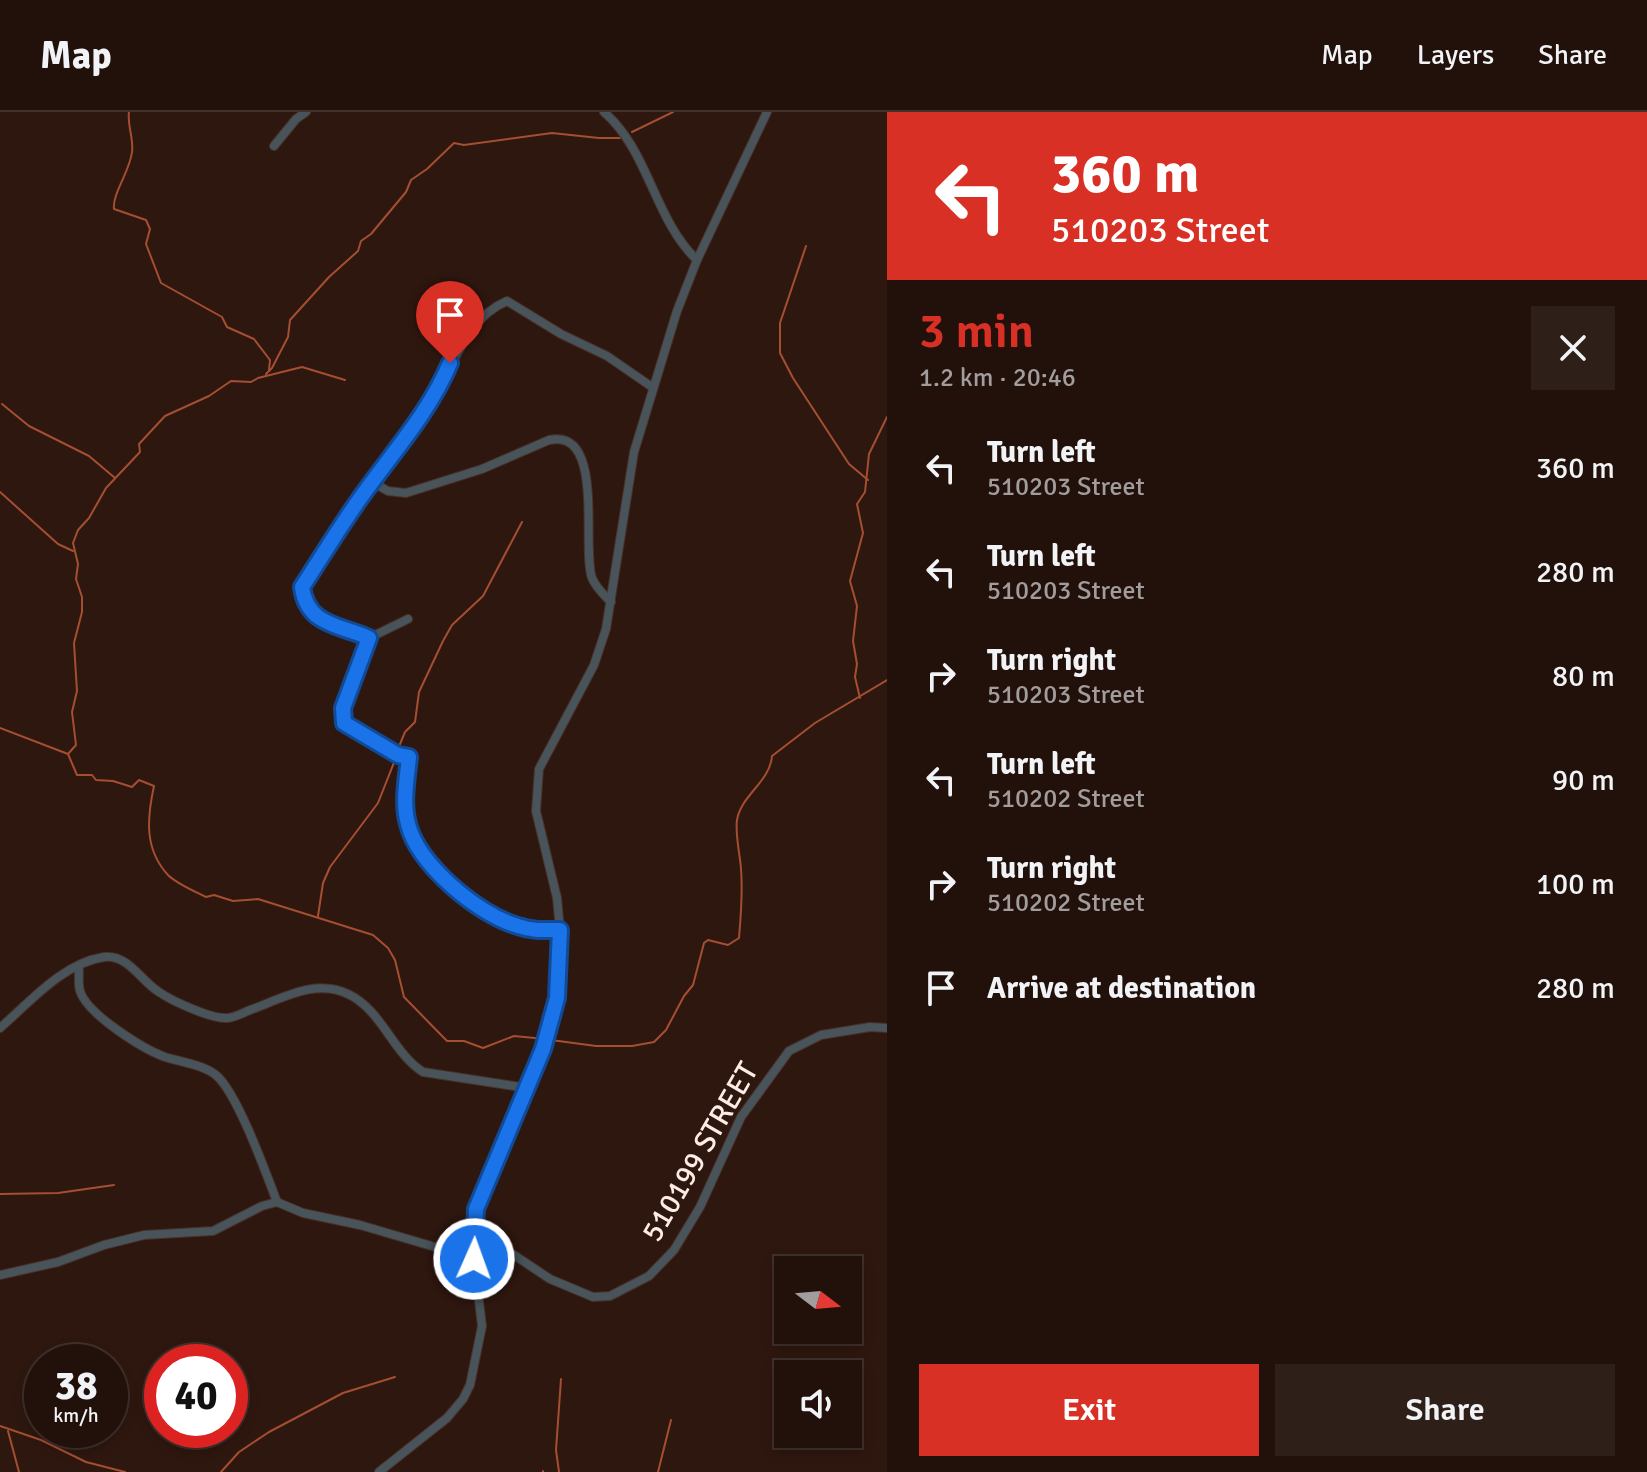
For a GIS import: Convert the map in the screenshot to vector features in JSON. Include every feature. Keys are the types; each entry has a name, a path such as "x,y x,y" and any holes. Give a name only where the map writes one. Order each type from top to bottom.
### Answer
{"street":[{"path":"274,146 296,119 306,112"},
{"path":"604,112 624,132 679,237 697,260"},
{"path":"379,1472 447,1418 470,1385 482,1326 474,1254 476,1209 543,1049 557,998 560,930 557,898 536,811 539,769 594,665 611,602 634,452 652,387 697,260 767,112"},
{"path":"369,638 357,632 340,630 324,621 304,602 302,587 372,482 431,403 450,363 492,307 507,301 561,334 607,356 652,387"},
{"path":"372,482 388,491 406,493 482,469 549,440 559,438 570,441 583,463 587,483 592,578 611,602"},
{"path":"408,619 369,638 343,708 344,723 398,755 409,757 405,804 408,825 421,850 441,876 463,897 515,926 539,931 560,930"},
{"path":"0,1028 64,973 107,956 123,960 158,992 197,1010 226,1018 309,988 327,987 349,994 361,1002 377,1017 409,1063 423,1072 527,1088"},
{"path":"79,966 80,991 87,1003 132,1041 161,1056 216,1074 227,1089 260,1156 277,1202"},
{"name":"510199 STREET","path":"473,1234 493,1241 550,1279 593,1297 610,1296 649,1276 674,1250 700,1207 741,1117 789,1051 821,1035 870,1027 887,1028"},
{"path":"0,1275 58,1262 104,1245 144,1235 213,1231 262,1206 277,1202 303,1213 474,1254"}],"waterway":[{"path":"129,112 132,152 114,209 146,220 150,229 146,244 161,283 222,317 227,327 254,339 270,360 269,370"},
{"path":"632,132 673,112"},
{"path":"266,374 288,337 290,320 329,277 358,251 361,241 371,234 406,192 411,180 454,143 464,145 552,133 620,138"},
{"path":"806,246 780,323 780,353 849,464 868,480"},
{"path":"68,754 76,745 72,712 77,691 74,643 82,612 73,543 78,530 89,518 106,488 140,452 139,444 165,416 209,396 231,381 251,382 302,367 345,380"},
{"path":"2,404 29,426 89,456 115,478"},
{"path":"860,698 855,677 857,664 853,641 857,606 850,581 863,533 857,504 865,492 869,454 887,417"},
{"path":"0,492 58,544 73,551"},
{"path":"398,749 405,732 415,722 419,692 443,641 452,625 483,596 522,522"},
{"path":"551,1040 596,1046 632,1046 654,1042 666,1030 693,985 704,943 708,940 728,945 739,938 742,886 737,820 744,803 766,773 772,756 815,723 887,680"},
{"path":"0,728 68,754 77,775 92,775 96,780 132,787 139,780 154,786 149,821 151,844 160,865 181,884 206,897 214,895 233,901 258,899 373,935 388,948 395,960 404,997 447,1041 464,1041 483,1048 514,1036 545,1039"},
{"path":"318,916 323,883 330,867 378,803 395,760"},
{"path":"0,1194 58,1193 114,1185"},
{"path":"221,1472 239,1452 269,1432 343,1393 395,1377"},
{"path":"559,1472 556,1450 561,1379"},
{"path":"658,1472 671,1420"},
{"path":"0,1426 41,1440 86,1462 125,1472"},
{"path":"8,1431 19,1472"}],"route":[{"path":"450,363 431,403 362,496 302,587 304,602 324,621 340,630 357,632 369,638 343,708 344,723 398,755 409,757 405,804 408,825 421,850 441,876 463,897 494,915 515,926 539,931 560,930 557,998 543,1049 476,1209 474,1259"}]}
